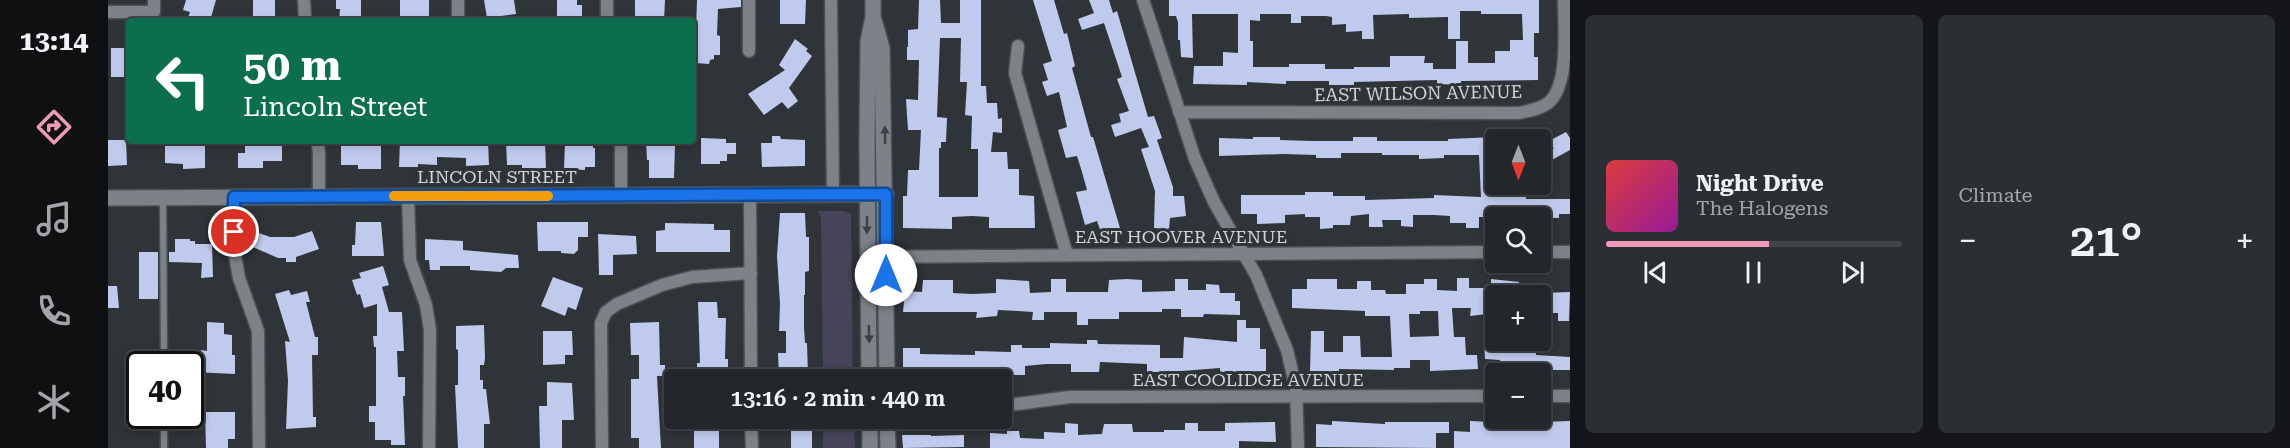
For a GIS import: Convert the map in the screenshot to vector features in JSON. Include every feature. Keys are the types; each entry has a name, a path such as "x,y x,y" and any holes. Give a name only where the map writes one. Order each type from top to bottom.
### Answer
{"street":[{"path":"304,0 304,18"},
{"path":"458,0 458,18"},
{"path":"607,0 607,18"},
{"path":"749,0 749,51"},
{"path":"831,0 833,194"},
{"path":"869,369 868,41 873,17 873,0"},
{"path":"1143,0 1179,112 1214,202 1256,274 1283,339 1293,374 1298,448"},
{"name":"EAST WILSON AVENUE","path":"1179,112 1518,113 1535,109 1549,102 1557,92 1564,69 1564,0"},
{"path":"108,12 154,6"},
{"path":"873,17 882,48 887,369"},
{"path":"1018,46 1015,73 1067,255"},
{"path":"318,144 319,197"},
{"path":"621,144 621,195"},
{"name":"LINCOLN STREET","path":"108,198 886,194"},
{"path":"750,195 751,369"},
{"path":"408,196 410,260 426,305 430,330 429,448"},
{"path":"234,197 234,250 239,278 258,331 260,448"},
{"name":"EAST HOOVER AVENUE","path":"867,257 1485,252"},
{"path":"1551,252 1570,252"},
{"path":"602,448 601,323 606,312 617,303 662,285 692,277 751,273"},
{"name":"EAST COOLIDGE AVENUE","path":"1012,405 1070,397 1485,396"},
{"path":"1551,396 1570,396"},
{"path":"751,429 752,448"},
{"path":"870,429 870,448"},
{"path":"887,429 888,448"}],"lane":[{"path":"163,198 164,351"},
{"path":"164,429 164,448"}],"shaded area":[{"path":"818,211 844,211 851,214 853,369 823,369 821,219"},
{"path":"823,429 854,429 855,448 823,448"}],"building":[{"path":"186,0 216,0 211,18 188,18 190,12 183,10"},
{"path":"253,0 275,0 275,16 253,17"},
{"path":"336,0 361,0 361,18 339,18 340,9 336,9"},
{"path":"400,0 429,0 429,18 400,18"},
{"path":"484,0 514,0 516,14 487,18"},
{"path":"557,0 577,0 577,5 582,5 582,18 557,18"},
{"path":"635,0 665,0 664,18 635,16"},
{"path":"697,0 741,0 741,7 718,9 717,35 720,36 720,55 714,55 714,59 710,60 709,64 696,63"},
{"path":"780,0 806,0 805,24 780,24"},
{"path":"919,0 940,0 941,23 960,23 960,0 981,0 981,86 986,86 987,103 997,103 998,119 1002,118 1002,133 993,132 991,152 1007,152 1008,169 1019,169 1019,195 1034,196 1035,228 989,228 989,217 972,216 952,217 952,229 903,228 903,196 907,196 908,170 919,170 921,130 908,130 906,99 918,100 919,60 907,60 907,47 908,30 918,29","holes":["940,38 961,38 960,82 967,82 965,115 972,116 971,149 978,149 978,197 939,197 939,148 941,148 941,142 946,142 947,118 937,117"]},
{"path":"1033,0 1054,0 1064,34 1067,33 1075,66 1072,68 1120,228 1102,235 1097,221 1085,225 1076,192 1087,190 1077,156 1066,158 1058,130 1067,127 1059,92 1047,96 1042,82 1048,80 1043,64 1052,61"},
{"path":"1089,0 1109,0 1113,13 1117,11 1148,117 1154,116 1162,138 1157,140 1173,187 1173,196 1184,196 1186,216 1170,218 1169,229 1154,228 1155,191 1141,149 1149,147 1141,128 1115,137 1111,125 1121,122 1119,114 1129,111 1117,79 1122,77 1104,23 1082,30 1078,19 1094,13"},
{"path":"1169,0 1539,0 1539,33 1534,33 1534,57 1538,57 1538,80 1461,81 1461,85 1437,84 1437,80 1354,82 1354,85 1329,85 1329,81 1286,81 1286,84 1247,82 1247,85 1193,84 1194,66 1223,66 1223,52 1238,53 1238,14 1192,14 1193,58 1181,57 1178,22 1176,16 1169,16","holes":["1460,11 1481,11 1481,14 1522,14 1523,40 1510,40 1510,51 1495,51 1495,63 1468,63 1468,41 1456,41 1456,69 1433,69 1433,63 1424,63 1425,56 1390,56 1390,67 1325,69 1325,64 1253,67 1250,20 1260,21 1260,14 1291,14 1291,23 1301,23 1301,16 1332,17 1332,25 1346,24 1346,32 1362,31 1362,39 1374,39 1373,15 1409,14 1409,18 1448,17 1448,39 1460,39"]},
{"path":"795,39 808,49 806,51 812,56 789,88 798,101 788,109 782,102 764,115 748,94 785,70 779,65"},
{"path":"111,48 126,48 126,77 111,77"},
{"path":"1566,132 1570,138 1570,150 1551,160 1551,149 1554,149 1551,140"},
{"path":"772,136 780,136 781,139 805,140 805,166 762,167 761,143 772,143"},
{"path":"1253,137 1280,137 1280,140 1353,141 1353,137 1377,137 1377,141 1448,141 1448,139 1485,137 1485,195 1493,195 1493,197 1526,196 1526,199 1570,199 1570,214 1559,214 1559,218 1551,218 1551,207 1485,207 1485,217 1479,217 1479,228 1466,228 1466,223 1450,223 1450,216 1434,215 1413,215 1413,227 1401,226 1401,220 1382,220 1383,227 1369,227 1369,214 1351,216 1350,225 1333,225 1333,228 1320,229 1320,217 1305,217 1305,214 1285,215 1285,223 1257,224 1257,214 1241,214 1241,195 1305,195 1305,192 1333,192 1333,196 1365,196 1365,200 1434,198 1434,195 1481,197 1479,155 1444,155 1444,158 1419,159 1419,155 1382,155 1382,153 1341,153 1341,158 1283,154 1219,156 1219,138 1253,139"},
{"path":"701,138 726,139 726,143 736,143 736,154 727,154 727,161 720,161 720,164 701,164"},
{"path":"108,140 126,140 127,165 108,166"},
{"path":"165,144 205,144 205,168 183,169 183,164 165,163"},
{"path":"245,144 282,144 282,161 263,161 263,168 238,168 238,153 245,153"},
{"path":"341,144 381,144 381,169 358,169 358,165 341,165"},
{"path":"400,144 488,144 489,165 466,166 466,158 437,157 437,165 418,164 418,167 399,167"},
{"path":"506,144 545,144 546,168 522,169 522,165 507,165"},
{"path":"565,144 593,144 595,167 585,167 585,170 564,169"},
{"path":"646,144 675,145 674,178 649,178 649,160 647,160"},
{"path":"780,213 805,213 806,237 809,237 809,271 805,272 804,295 808,369 779,369 778,353 786,353 786,331 779,331 777,256"},
{"path":"356,222 381,222 384,256 352,256"},
{"path":"537,222 588,222 588,237 578,237 578,250 574,254 561,253 561,251 538,251"},
{"path":"665,223 714,224 714,230 730,230 730,252 656,252 656,231 665,230"},
{"path":"312,231 319,249 296,257 296,262 286,262 286,258 278,258 253,247 259,233 270,237 294,237"},
{"path":"598,234 636,236 637,254 613,255 613,275 599,275"},
{"path":"175,239 190,239 190,241 195,241 195,244 212,244 213,277 201,278 202,263 169,262 169,252 175,252"},
{"path":"425,239 463,241 463,250 518,255 519,268 506,268 501,272 470,270 470,266 440,266 440,270 430,270 429,260 425,260"},
{"path":"139,252 158,252 158,299 139,299"},
{"path":"383,266 389,285 382,287 389,312 402,312 404,351 397,351 398,377 405,377 405,396 403,396 405,445 391,445 391,440 375,440 375,422 369,422 369,406 376,406 376,347 374,347 373,336 377,336 377,304 364,308 360,294 357,295 352,280 361,278 359,273"},
{"path":"553,277 583,288 576,310 568,307 565,316 541,306"},
{"path":"1457,278 1469,278 1469,288 1485,288 1485,314 1470,316 1471,308 1452,308 1454,337 1465,337 1466,355 1477,355 1478,369 1430,371 1430,360 1410,360 1410,368 1394,368 1394,370 1310,371 1311,331 1324,331 1324,352 1343,352 1343,336 1360,336 1361,357 1392,357 1390,316 1365,316 1365,311 1292,308 1292,289 1307,289 1307,279 1337,279 1337,289 1357,289 1357,281 1371,281 1371,290 1385,290 1386,294 1406,294 1406,284 1424,284 1424,279 1437,279 1437,290 1457,291","holes":["1420,311 1438,311 1439,336 1410,337 1409,314 1420,314"]},
{"path":"996,279 1029,281 1030,293 1051,292 1051,279 1066,279 1066,292 1108,292 1109,280 1142,280 1142,292 1175,291 1175,279 1188,279 1188,290 1206,290 1206,284 1219,285 1220,293 1235,293 1235,301 1240,301 1240,315 1204,314 1203,317 1181,317 1181,309 1162,309 1162,312 1119,312 1119,319 1088,319 1088,325 1077,325 1077,312 1044,312 1044,320 1032,320 1033,312 1018,311 998,310 997,316 976,318 977,312 903,312 905,291 922,292 923,280 953,280 953,293 972,294 996,293"},
{"path":"1491,279 1519,282 1519,284 1536,284 1491,285"},
{"path":"108,286 117,286 119,308 108,308"},
{"path":"289,290 291,295 307,291 310,302 306,302 315,337 318,337 318,355 312,355 313,417 316,417 316,427 286,429 288,381 285,341 290,342 275,294"},
{"path":"1570,292 1569,321 1558,321 1558,313 1551,313 1551,293"},
{"path":"698,302 717,302 718,318 726,318 725,359 728,359 728,369 697,369 697,363 700,363"},
{"path":"1237,320 1246,320 1246,328 1260,328 1260,349 1266,349 1266,371 1220,372 1220,368 1147,372 1147,364 1100,362 1099,372 1071,372 1071,364 1046,364 1025,366 1025,375 1012,375 1012,369 903,369 903,348 920,348 920,354 975,355 975,351 1011,352 1011,345 1022,345 1022,348 1050,348 1050,343 1087,344 1087,340 1097,340 1098,344 1160,345 1160,358 1183,358 1184,337 1237,342"},
{"path":"207,322 224,323 224,334 232,335 235,374 204,373 204,351 201,350 207,351"},
{"path":"659,322 660,365 665,365 664,376 657,376 661,448 639,448 639,438 631,438 631,379 639,379 639,355 631,355 630,323"},
{"path":"484,325 485,358 484,365 480,365 480,380 483,380 483,389 486,389 490,424 484,424 484,448 458,448 455,385 458,385 456,326"},
{"path":"543,331 572,331 573,355 565,355 565,364 543,365"},
{"path":"1484,340 1485,351 1536,351 1536,355 1570,357 1570,370 1551,370 1551,363 1500,363 1500,360 1485,359"},
{"path":"547,382 572,383 574,420 562,420 562,448 540,448 539,406 547,406"},
{"path":"205,412 235,412 235,439 228,439 228,448 206,448"},
{"path":"1332,421 1385,424 1385,422 1449,422 1449,433 1436,433 1436,448 1316,447 1316,424 1332,425"},
{"path":"1470,421 1485,422 1485,429 1540,430 1551,429 1551,422 1570,421 1570,448 1454,448 1454,431 1470,432"},
{"path":"1275,422 1276,442 1239,441 1239,448 990,448 990,433 1007,434 1007,431 1019,431 1020,438 1044,439 1044,432 1065,433 1065,423 1078,424 1078,435 1102,434 1104,424 1132,424 1133,432 1164,432 1164,430 1185,430 1185,423 1198,423 1198,431 1225,431 1225,423"},
{"path":"694,429 719,429 719,448 694,448"},
{"path":"791,429 812,429 812,448 791,448"},
{"path":"902,435 964,435 964,447 903,448"}],"slow traffic":[{"path":"394,196 548,196"}],"route":[{"path":"234,232 234,197 886,194 886,275"}]}
